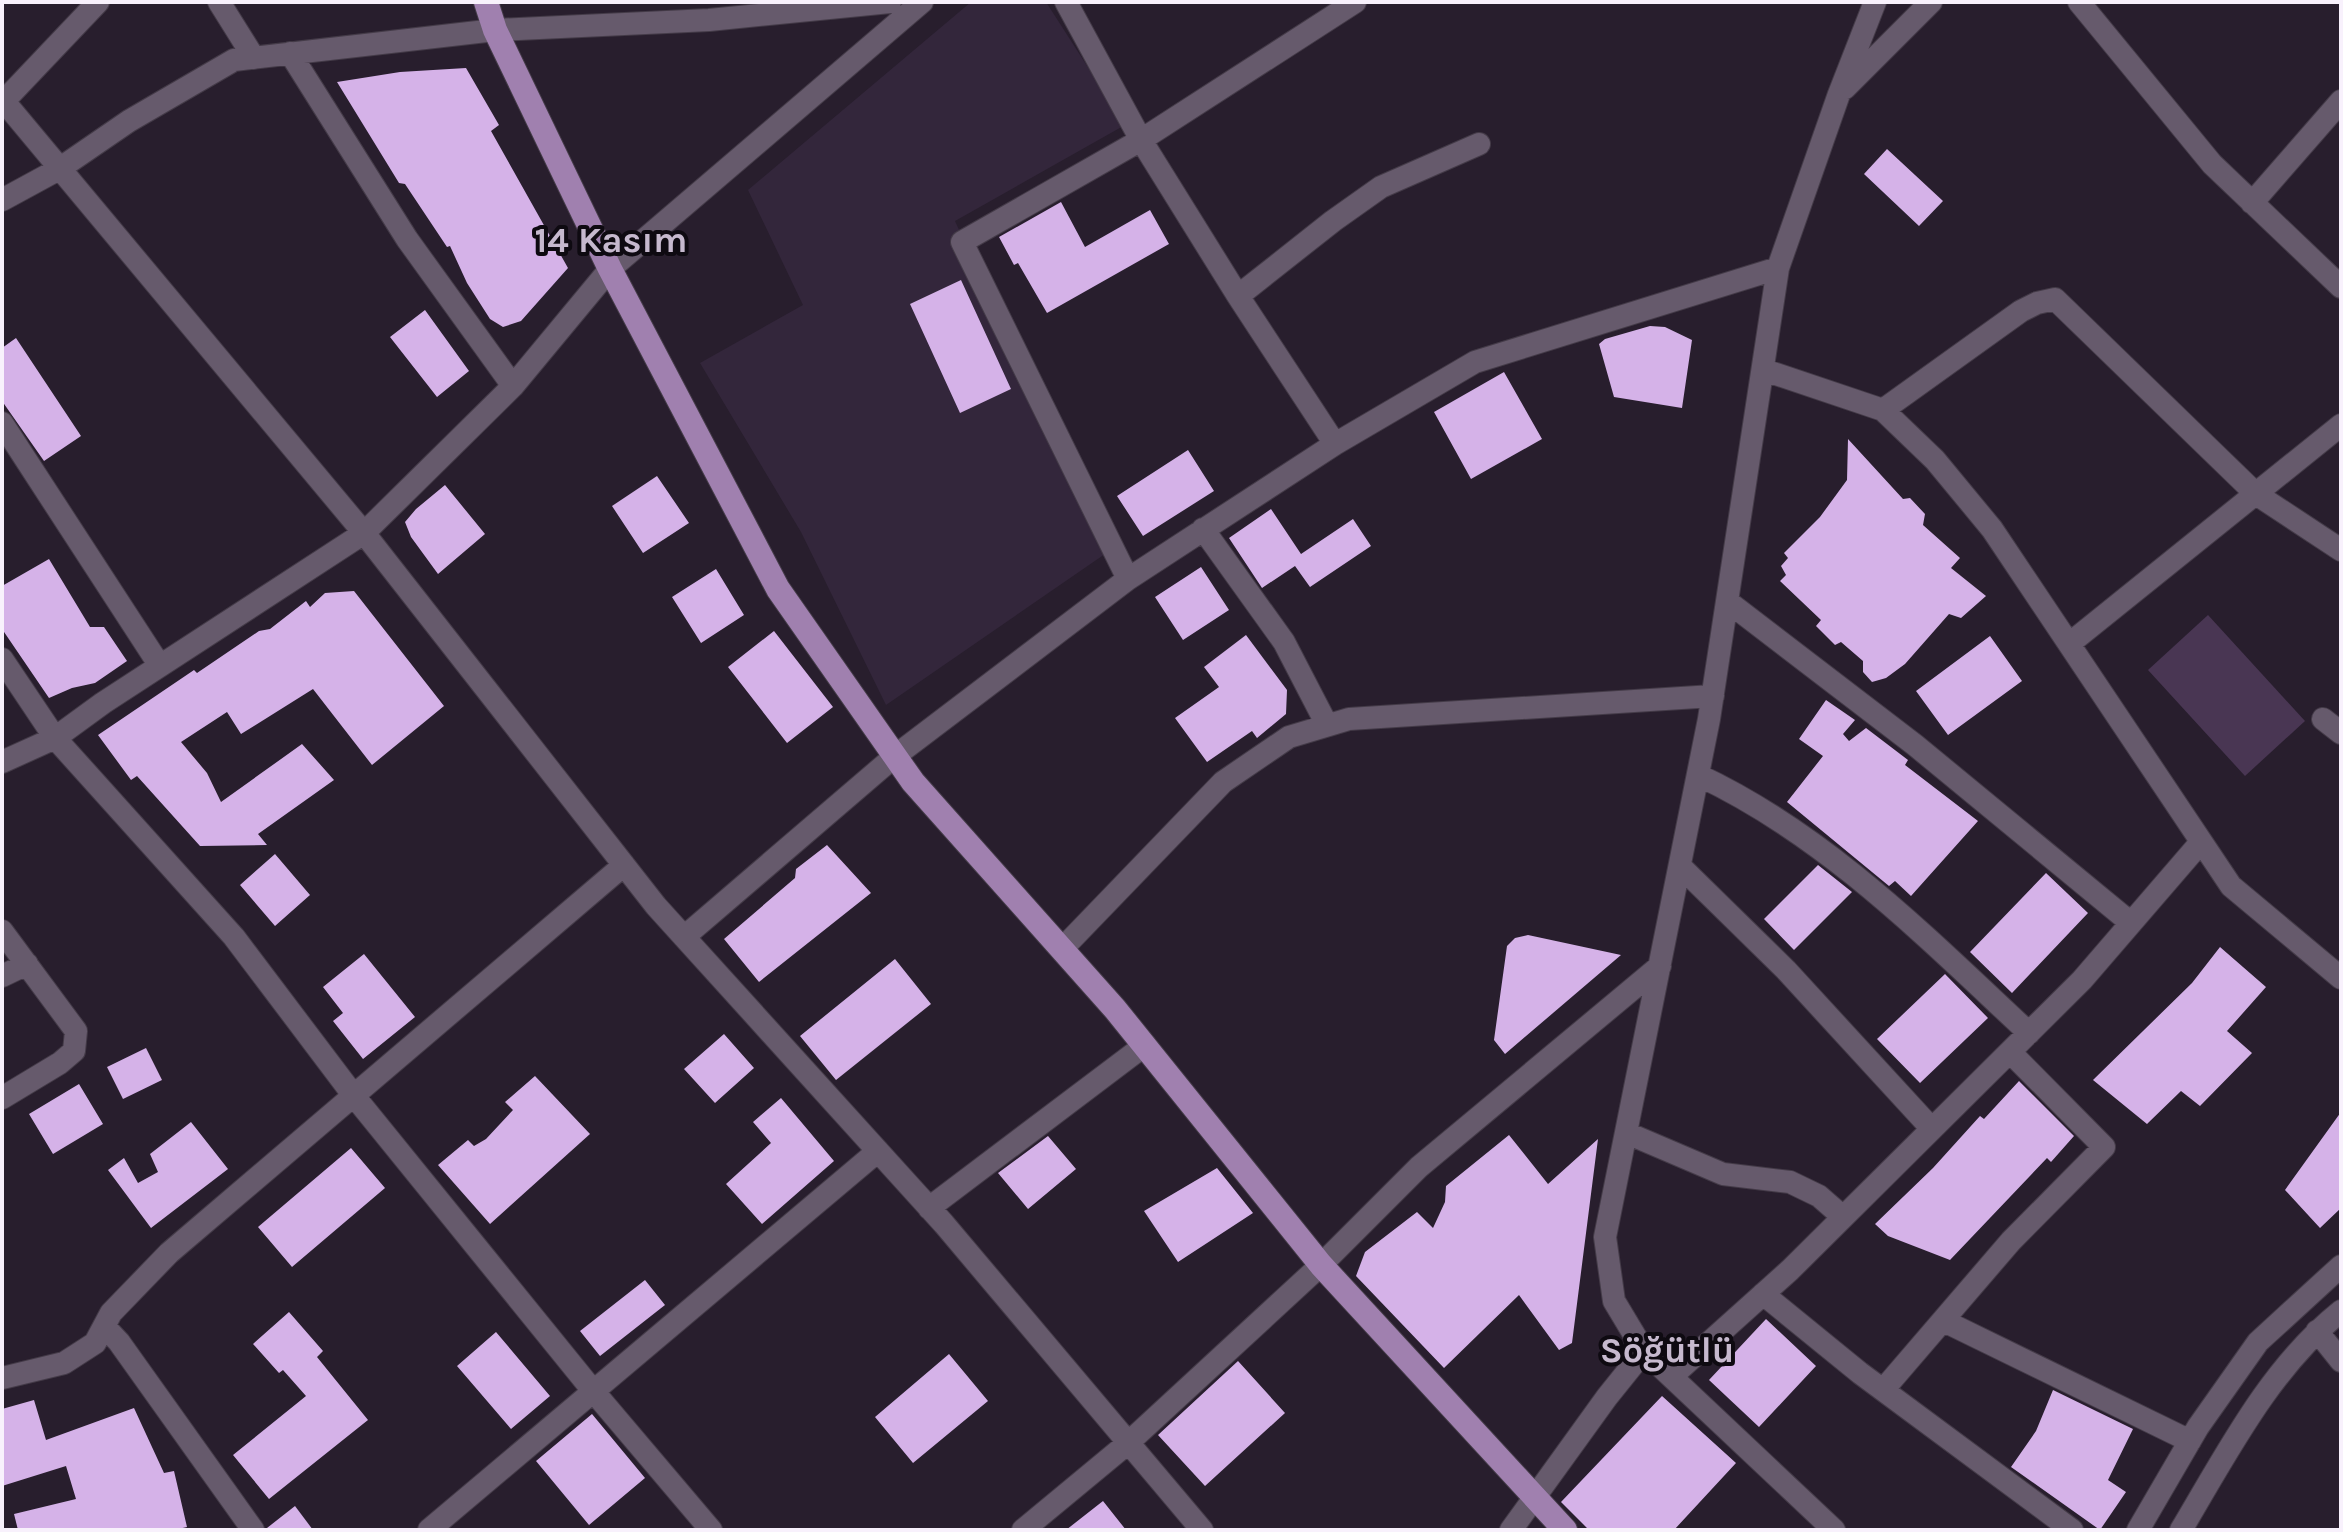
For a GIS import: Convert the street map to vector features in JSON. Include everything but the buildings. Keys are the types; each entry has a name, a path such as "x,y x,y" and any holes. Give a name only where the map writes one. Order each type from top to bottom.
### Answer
{"main road":[{"path":"486,2 495,30 610,269 778,589 913,782 1145,1045 1321,1265 1565,1530"}],"street":[{"path":"98,2 3,100 364,533 684,937 929,1208 1202,1530"},
{"path":"219,2 254,58"},
{"path":"2,200 59,169 129,121 234,60 495,30 706,11 890,2"},
{"path":"2,762 55,738 364,533 513,386 610,269 922,2"},
{"path":"1066,2 1141,140 1335,444"},
{"path":"1128,579 962,242 1141,140 1355,2"},
{"path":"1834,1530 1644,1351 1614,1301 1605,1237 1713,696 1778,268 1875,2"},
{"path":"1839,94 1931,2"},
{"path":"2079,2 2184,132 2252,203 2341,287"},
{"path":"290,53 407,239 513,386"},
{"path":"2252,203 2341,101"},
{"path":"1238,296 1381,187 1479,144"},
{"path":"684,937 895,756 1128,579 1335,444 1475,362 1778,268"},
{"path":"1883,410 2021,311 2055,299 2256,494 2341,550"},
{"path":"1764,370 1883,410 1935,460 1992,529 2231,886 2341,978"},
{"path":"2,423 160,666"},
{"path":"2069,644 2341,425"},
{"path":"1203,529 1284,642 1327,725"},
{"path":"1727,601 1915,745 2131,923"},
{"path":"2,659 55,738 234,937 354,1096 594,1392 711,1530"},
{"path":"1062,949 1223,782 1289,737 1349,719 1713,696"},
{"path":"2323,719 2341,733"},
{"path":"1698,775 1755,804 1877,892 2029,1033"},
{"path":"1672,1376 1843,1217 2082,980 2201,842"},
{"path":"2,1378 64,1363 95,1343 111,1313 169,1253 624,865"},
{"path":"1680,866 1786,970 1932,1129"},
{"path":"2,931 76,1031 74,1051 2,1098"},
{"path":"2,976 27,964"},
{"path":"1023,1530 1128,1443 1321,1265 1419,1167 1660,966"},
{"path":"929,1208 1145,1045"},
{"path":"1883,1390 2011,1241 2104,1147 2010,1052"},
{"path":"1627,1133 1710,1170 1736,1177 1790,1182 1819,1196 1843,1217"},
{"path":"429,1530 878,1151"},
{"path":"2138,1530 2190,1441 2258,1342 2341,1266"},
{"path":"1763,1294 1883,1390 2072,1530"},
{"path":"2181,1530 2259,1401 2317,1331 2341,1311"},
{"path":"1944,1321 2190,1441"},
{"path":"104,1326 119,1342 253,1530"},
{"path":"2317,1331 2341,1361"},
{"path":"1511,1530 1644,1351"}],"shaded area":[{"path":"971,2 1046,2 1125,125 955,221 1105,554 886,705 801,532 700,363 803,305 748,190"},
{"path":"2208,615 2305,721 2245,776 2148,670"}],"district":[{"name":"14 Kasım","path":"611,240"},
{"name":"Söğütlü","path":"1667,1350"}]}
